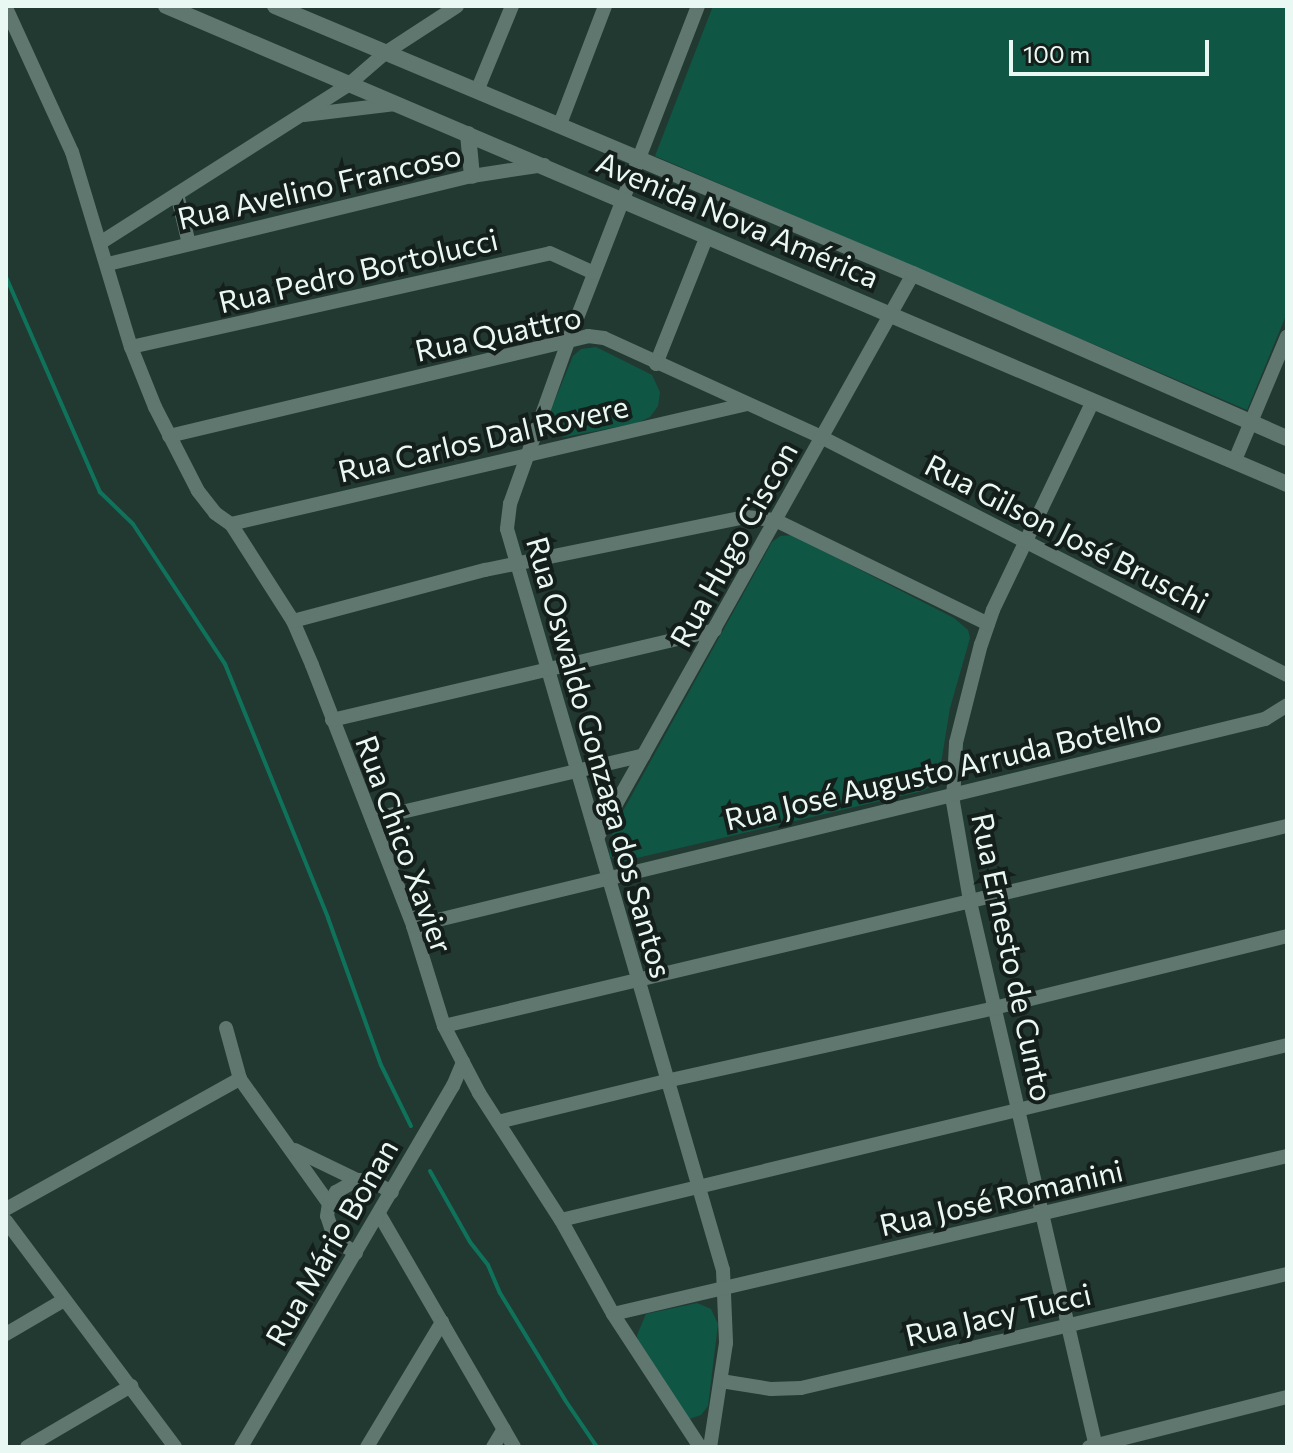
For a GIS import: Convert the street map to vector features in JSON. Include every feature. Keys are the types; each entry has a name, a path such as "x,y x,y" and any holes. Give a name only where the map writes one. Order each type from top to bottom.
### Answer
{"street":[{"name":"Avenida Nova América","path":"166,6 1287,484"},
{"name":"Avenida Nova América","path":"275,6 913,274 1287,438"},
{"path":"100,243 348,85 385,53 457,6"},
{"path":"477,91 512,6"},
{"path":"560,124 605,6"},
{"name":"Rua Oswaldo Gonzaga dos Santos","path":"698,6 641,160 568,342 510,504 507,529 696,1187 716,1245 726,1289 721,1381 710,1447"},
{"name":"Rua Chico Xavier","path":"8,9 72,152 131,347 169,436 198,491 215,513 231,524 293,621 413,926 444,1026 498,1122 561,1220 613,1314 700,1447"},
{"path":"299,116 395,104"},
{"path":"468,134 472,176"},
{"name":"Rua Avelino Francoso","path":"108,264 472,176 544,165"},
{"path":"177,194 189,244"},
{"path":"656,364 707,236"},
{"name":"Rua Pedro Bortolucci","path":"131,347 550,253 594,273"},
{"name":"Rua Hugo Ciscon","path":"597,838 913,274"},
{"name":"Rua Quattro","path":"169,436 588,336 604,338 823,438"},
{"path":"1235,460 1287,336"},
{"name":"Rua Ernesto de Cunto","path":"1093,401 988,624 962,712 954,793 969,900 1068,1324 1093,1446"},
{"name":"Rua Carlos Dal Rovere","path":"231,524 747,404"},
{"name":"Rua Gilson José Bruschi","path":"823,438 1287,675"},
{"path":"293,621 516,565 746,517 775,520 988,624"},
{"path":"332,720 715,630"},
{"name":"Rua José Augusto Arruda Botelho","path":"413,926 607,876 1265,719 1287,705"},
{"path":"372,819 644,755"},
{"path":"444,1026 1287,826"},
{"path":"498,1122 994,1008 1287,936"},
{"path":"226,1028 240,1079 329,1204"},
{"path":"561,1220 1287,1045"},
{"name":"Rua Mário Bonan","path":"241,1447 392,1192 453,1086 463,1062"},
{"path":"6,1209 240,1079"},
{"path":"291,1148 357,1180 370,1180 392,1192"},
{"name":"Rua José Romanini","path":"613,1314 1287,1156"},
{"path":"356,1253 335,1240 327,1216 336,1192 357,1180"},
{"path":"379,1214 514,1447"},
{"path":"6,1221 175,1447"},
{"name":"Rua Jacy Tucci","path":"721,1381 771,1389 801,1388 1287,1274"},
{"path":"6,1334 64,1300"},
{"path":"367,1447 442,1322"},
{"path":"27,1447 131,1386"},
{"path":"1093,1446 1287,1397"},
{"path":"493,1447 504,1429"}],"green space":[{"path":"713,6 1287,6 1287,313 1247,410 655,156"},
{"path":"596,347 652,375 660,392 658,406 650,417 637,423 565,437 555,434 548,417 573,356 581,349"},
{"path":"792,535 954,618 968,630 970,638 950,708 938,782 923,791 624,861 610,857 609,842 618,820 772,542 780,536"},
{"path":"697,1303 711,1309 718,1324 708,1406 701,1415 689,1419 637,1335 646,1314"}],"waterway":[{"path":"6,277 100,492 133,524 225,664 328,918 381,1065 411,1126"},
{"path":"430,1171 470,1242 488,1265 500,1293 597,1447"}]}
